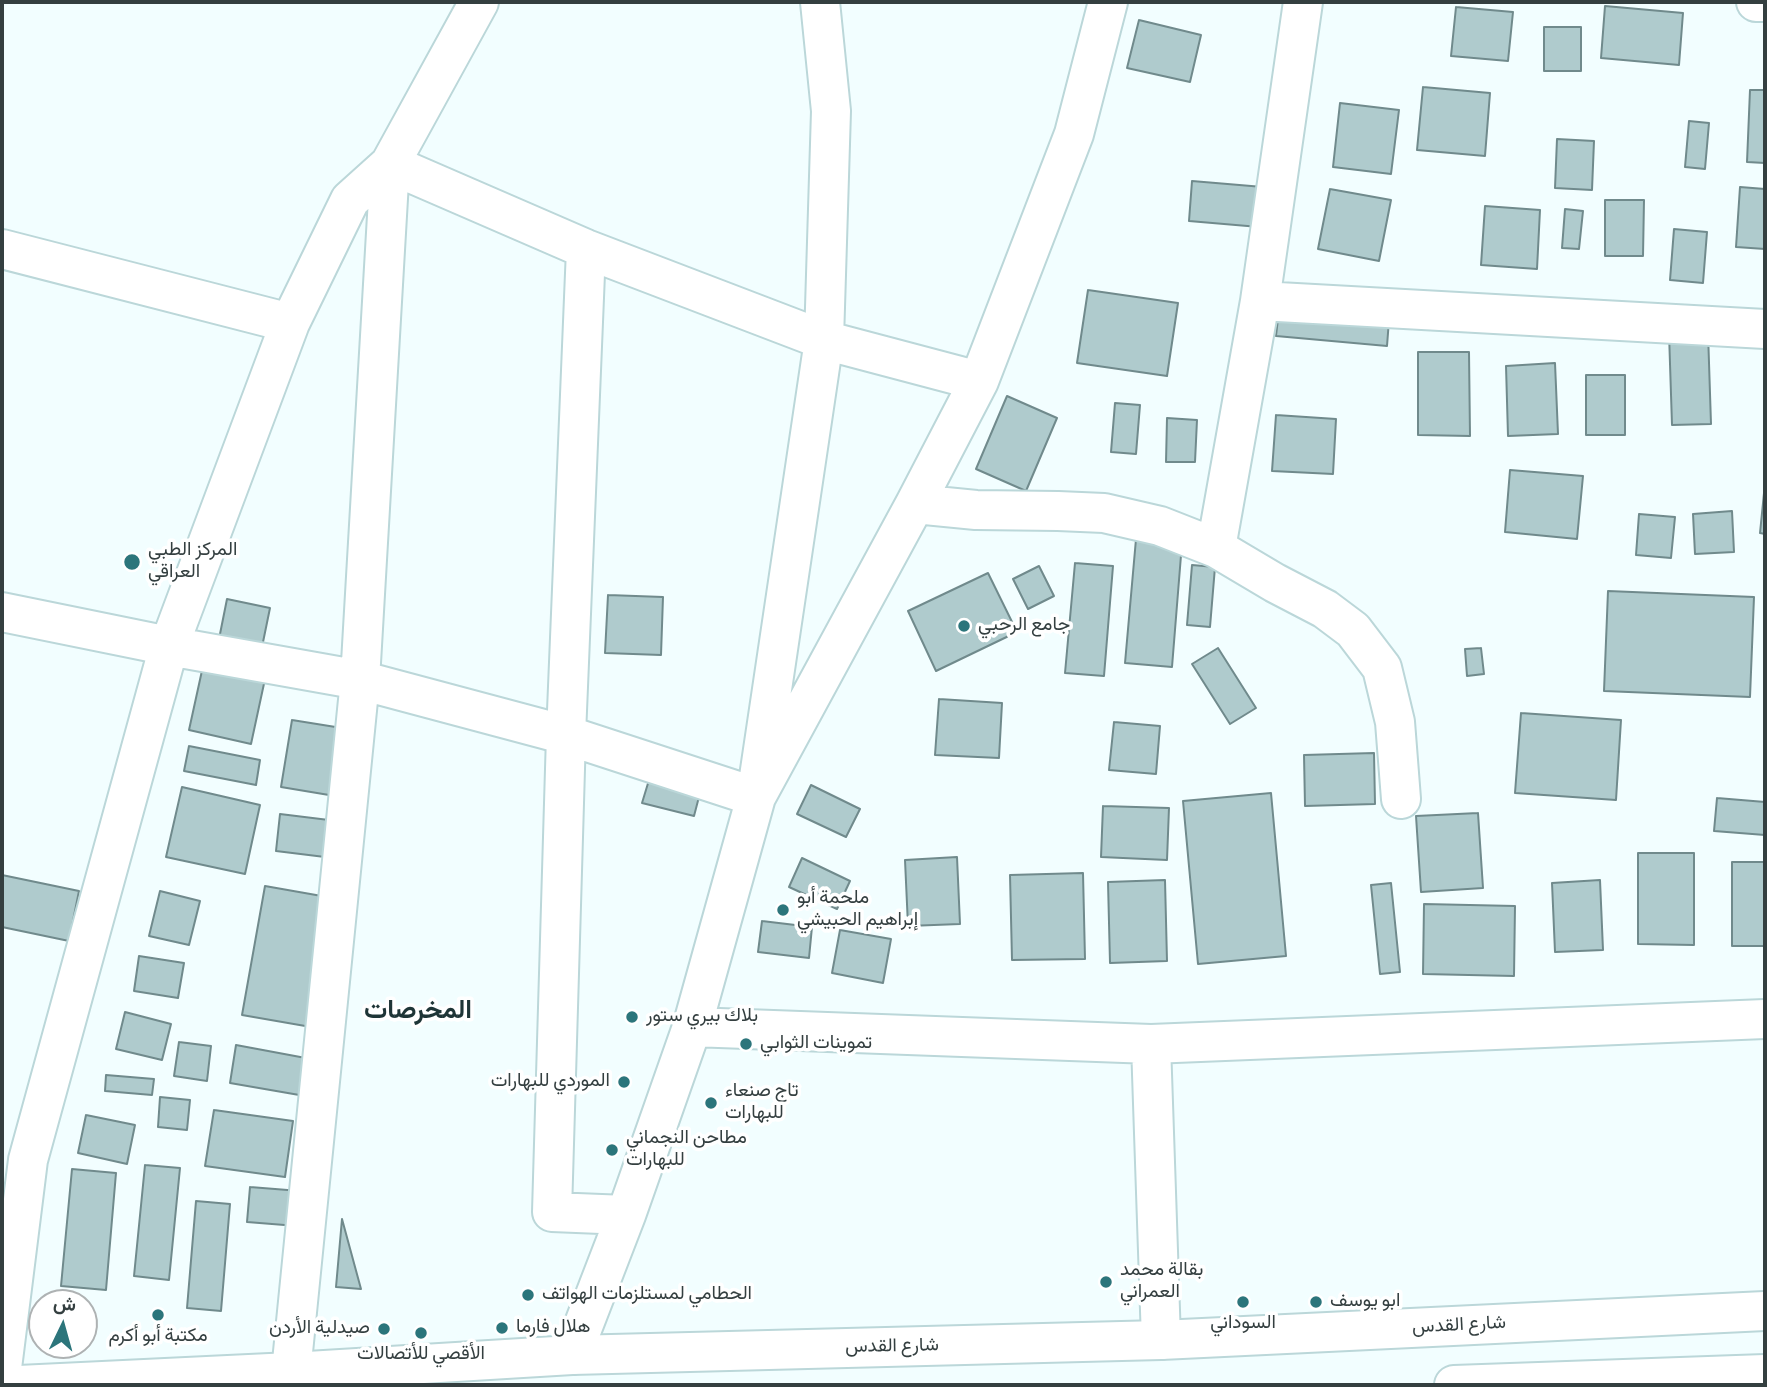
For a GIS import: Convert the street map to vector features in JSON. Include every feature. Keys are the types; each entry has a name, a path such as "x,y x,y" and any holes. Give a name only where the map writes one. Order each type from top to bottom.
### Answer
{"street":[{"path":"572,1355 626,1215 692,1027 756,797 824,341 831,111 820,2"},
{"path":"756,797 979,381 1073,134 1108,2"},
{"path":"1216,548 1260,301 1303,2"},
{"path":"1756,2 1765,2"},
{"path":"2,1368 15,1158 169,646 290,323 351,200 390,164 471,8"},
{"path":"390,164 586,249 824,341 979,381"},
{"path":"291,1372 360,680 390,164"},
{"path":"2,249 290,323"},
{"path":"586,249 566,735 552,1212 626,1215"},
{"path":"1260,301 1765,329"},
{"path":"915,503 976,510 1104,513 1160,526 1216,548 1325,609 1353,630 1382,668 1395,722 1401,799"},
{"path":"2,612 169,646 360,680 566,735 756,797"},
{"path":"692,1027 1151,1044 1765,1019"},
{"path":"1151,1044 1161,1340"},
{"name":"شارع القدس","path":"19,1385 572,1355 1161,1340 1765,1311"},
{"path":"1454,1385 1744,1378"}],"building":[{"path":"1605,6 1683,13 1679,65 1601,58"},
{"path":"1456,7 1513,12 1508,61 1451,56"},
{"path":"1139,20 1201,35 1190,82 1127,68"},
{"path":"1544,27 1581,27 1581,71 1544,71"},
{"path":"1423,87 1490,93 1485,156 1417,150"},
{"path":"1750,90 1765,90 1765,163 1747,162"},
{"path":"1340,103 1399,110 1391,174 1333,167"},
{"path":"1689,121 1709,123 1705,169 1685,167"},
{"path":"1557,139 1594,141 1592,190 1555,188"},
{"path":"1192,181 1263,187 1259,227 1189,221"},
{"path":"1740,187 1765,189 1765,249 1736,247"},
{"path":"1330,189 1391,200 1379,261 1318,249"},
{"path":"1605,200 1644,200 1643,256 1605,256"},
{"path":"1485,206 1540,210 1537,269 1481,265"},
{"path":"1565,209 1583,211 1579,249 1562,248"},
{"path":"1674,229 1707,232 1703,283 1670,280"},
{"path":"1088,290 1178,303 1167,376 1077,363"},
{"path":"1279,310 1389,320 1387,346 1276,336"},
{"path":"1708,332 1711,424 1672,425 1669,333"},
{"path":"1418,352 1469,352 1470,436 1418,435"},
{"path":"1555,363 1558,434 1508,436 1506,366"},
{"path":"1586,375 1625,375 1625,435 1586,435"},
{"path":"1007,396 1057,418 1026,491 976,469"},
{"path":"1115,403 1140,405 1136,454 1111,452"},
{"path":"1276,415 1336,419 1333,474 1272,471"},
{"path":"1167,418 1197,420 1195,462 1166,462"},
{"path":"1510,470 1583,476 1577,539 1505,532"},
{"path":"1765,483 1765,534 1760,533"},
{"path":"1732,511 1734,552 1695,554 1693,514"},
{"path":"1639,514 1675,517 1671,558 1636,555"},
{"path":"1136,539 1182,543 1172,667 1125,663"},
{"path":"1075,563 1113,566 1104,676 1065,673"},
{"path":"1192,565 1215,567 1210,627 1187,625"},
{"path":"1039,566 1054,596 1028,609 1013,579"},
{"path":"988,573 1017,632 936,671 908,611"},
{"path":"1608,591 1754,597 1750,697 1604,691"},
{"path":"608,595 663,597 661,655 605,653"},
{"path":"227,599 270,608 262,647 219,639"},
{"path":"1218,648 1256,708 1230,724 1192,664"},
{"path":"1481,648 1484,674 1467,676 1465,649"},
{"path":"203,666 265,679 251,744 189,730"},
{"path":"939,699 1002,703 999,758 935,755"},
{"path":"1521,713 1621,720 1616,800 1515,793"},
{"path":"292,720 348,729 335,796 281,787"},
{"path":"1114,722 1160,726 1156,774 1109,770"},
{"path":"189,746 260,760 256,785 184,771"},
{"path":"1374,753 1375,804 1305,806 1304,755"},
{"path":"649,780 700,793 694,816 642,803"},
{"path":"811,785 860,809 846,837 797,814"},
{"path":"182,787 260,805 245,874 166,857"},
{"path":"1271,793 1286,956 1198,964 1183,801"},
{"path":"1717,798 1765,802 1765,835 1714,831"},
{"path":"1103,806 1169,808 1167,860 1101,857"},
{"path":"1478,813 1483,888 1421,892 1416,816"},
{"path":"280,814 337,821 333,858 276,851"},
{"path":"1638,853 1694,853 1694,945 1638,944"},
{"path":"957,857 960,924 908,926 905,860"},
{"path":"802,858 850,881 837,909 789,887"},
{"path":"1732,862 1765,862 1765,946 1732,946"},
{"path":"1083,873 1085,959 1012,960 1010,875"},
{"path":"2,875 79,891 69,941 2,927"},
{"path":"1165,880 1167,961 1110,963 1108,882"},
{"path":"1600,880 1603,950 1555,952 1552,883"},
{"path":"1391,883 1400,972 1380,974 1371,885"},
{"path":"265,886 333,898 311,1027 242,1015"},
{"path":"160,891 200,901 189,945 149,936"},
{"path":"1424,904 1515,906 1514,976 1423,974"},
{"path":"762,921 812,927 809,958 758,952"},
{"path":"840,930 891,939 883,983 832,973"},
{"path":"139,956 184,963 178,998 134,991"},
{"path":"125,1012 171,1024 162,1060 116,1049"},
{"path":"179,1042 211,1046 207,1081 174,1076"},
{"path":"236,1045 311,1059 305,1096 230,1083"},
{"path":"106,1075 154,1079 152,1095 105,1091"},
{"path":"160,1097 190,1100 187,1130 158,1127"},
{"path":"214,1110 293,1121 285,1177 205,1166"},
{"path":"86,1115 135,1125 127,1164 78,1153"},
{"path":"145,1165 180,1168 169,1280 134,1276"},
{"path":"72,1169 116,1173 106,1290 61,1286"},
{"path":"250,1187 300,1191 297,1226 247,1222"},
{"path":"196,1201 230,1204 221,1311 187,1308"},
{"path":"342,1219 361,1289 336,1287"}],"place":[{"name":"المركز الطبي العراقي","path":"132,562"},
{"name":"جامع الرحبي","path":"964,626"},
{"name":"ملحمة أبو إبراهيم الحبيشي","path":"783,910"},
{"name":"بلاك بيري ستور","path":"632,1017"},
{"name":"تموينات الثوابي","path":"746,1044"},
{"name":"الموردي للبهارات","path":"624,1082"},
{"name":"تاج صنعاء للبهارات","path":"711,1103"},
{"name":"مطاحن النجماني للبهارات","path":"612,1150"},
{"name":"بقالة محمد العمراني","path":"1106,1282"},
{"name":"الحطامي لمستلزمات الهواتف","path":"528,1295"},
{"name":"السوداني","path":"1243,1302"},
{"name":"ابو يوسف","path":"1316,1302"},
{"name":"مكتبة أبو أكرم","path":"158,1315"},
{"name":"هلال فارما","path":"502,1328"},
{"name":"صيدلية الأردن","path":"384,1329"},
{"name":"الأقصي للأتصالات","path":"421,1333"}],"district":[{"name":"المخرصات","path":"418,1012"}]}
